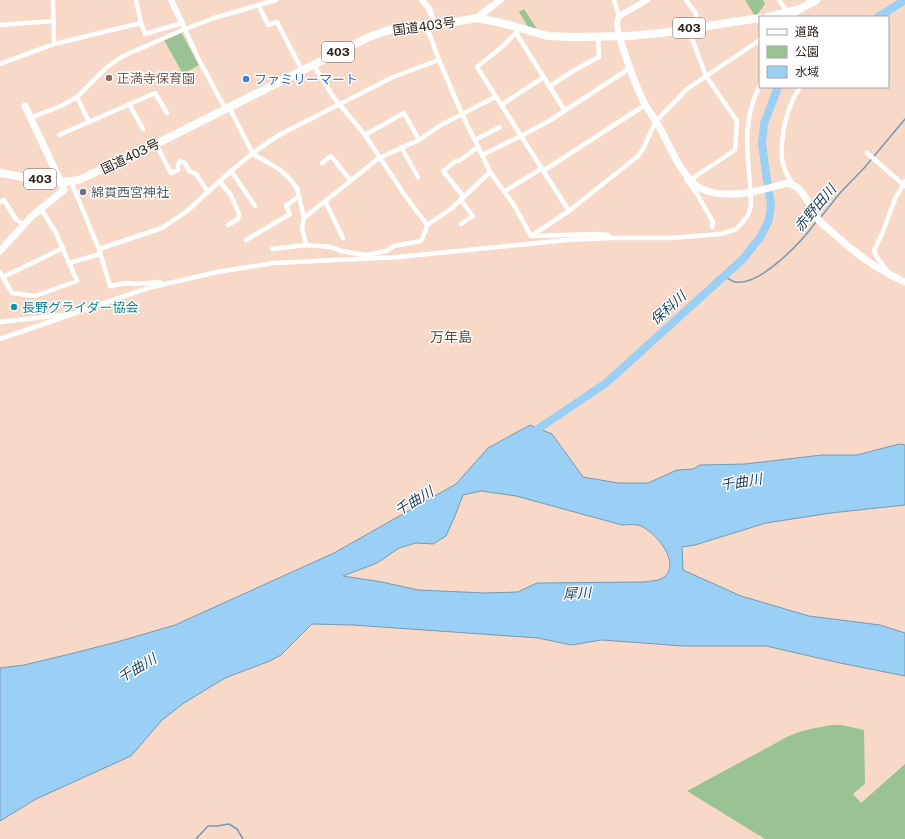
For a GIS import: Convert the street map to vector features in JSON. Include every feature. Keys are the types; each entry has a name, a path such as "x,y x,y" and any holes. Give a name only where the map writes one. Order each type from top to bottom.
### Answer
{"highway":[{"path":"780,16 791,15 816,0"},
{"name":"国道403号","path":"0,173 76,182 156,144 369,37 403,27 430,25 477,18 518,30 548,36 574,38 661,33 759,18"}],"main road":[{"path":"477,18 500,0"},
{"path":"619,36 645,105 656,121 690,180 694,184 705,191 722,195 751,192 790,184 801,191 819,220 850,247 867,260 905,282"},
{"path":"0,251 23,225 41,208 64,190 25,106"}],"street":[{"path":"53,0 54,44"},
{"path":"136,0 145,34 214,18 260,6 276,0"},
{"path":"171,0 199,60 253,154 279,169 297,188 304,218 302,227 306,245"},
{"path":"422,0 430,10 430,25 439,60 474,140 490,172 505,191 531,236"},
{"path":"614,0 619,16 617,24 619,36"},
{"path":"619,16 647,0"},
{"path":"686,0 695,12 701,26"},
{"path":"779,0 791,15"},
{"path":"260,6 268,25 277,22 302,70"},
{"path":"0,25 53,21"},
{"path":"0,64 54,44 141,22"},
{"path":"30,118 61,106 78,97 107,67 123,56 183,26"},
{"path":"688,28 706,76 737,121 735,150 690,180"},
{"path":"565,111 518,30 502,47 477,67 569,210"},
{"path":"550,86 599,57 598,36"},
{"path":"531,236 569,210 638,156 643,149 656,121 687,89 759,41"},
{"path":"69,263 162,228 187,211 231,171 266,143 339,104 393,78 439,60"},
{"path":"313,64 324,83 339,104 365,135 404,194 427,225"},
{"path":"482,155 521,136 565,111 630,68"},
{"path":"501,105 544,77"},
{"path":"0,339 161,285 217,272 255,266 366,256 398,257 530,243 610,238 670,238 721,234 736,229 748,215 751,205 747,152 748,123 750,110 759,88"},
{"path":"790,184 782,159 783,130 791,104 799,88"},
{"path":"59,135 155,93 167,113"},
{"path":"78,97 89,122"},
{"path":"304,218 380,158 419,140 462,114 495,97"},
{"path":"129,104 143,129"},
{"path":"505,191 542,170 645,105"},
{"path":"365,135 404,113 419,140"},
{"path":"474,140 500,127"},
{"path":"156,144 171,173 178,170 178,164 180,161 185,163 189,171 196,174 208,192"},
{"path":"401,147 418,177"},
{"path":"461,224 473,216 442,171 456,161 460,161 478,147"},
{"path":"867,153 904,184 895,199 882,234 874,250 876,256 886,269 886,272"},
{"path":"322,163 331,156 351,180"},
{"path":"682,167 682,175 697,194 713,222 712,227"},
{"path":"231,171 255,206"},
{"path":"272,249 306,245 330,247 341,251 366,256 386,251 394,246 421,241 427,225 451,209 490,172"},
{"path":"64,190 76,182 110,286 126,283 136,284 160,282 161,285"},
{"path":"220,182 230,195 239,214 238,219 228,225"},
{"path":"246,240 290,214 286,206 299,196"},
{"path":"0,202 4,200 15,218 23,225"},
{"path":"325,201 343,238"},
{"path":"41,208 55,231 63,248 77,281 35,296 12,293 1,275 63,248"},
{"path":"531,236 598,234 607,235 610,238"},
{"path":"0,322 72,314"}],"green space":[{"path":"745,0 763,0 765,4 755,16"},
{"path":"524,9 537,29 528,27 519,12"},
{"path":"181,32 199,65 183,74 164,40"},
{"path":"832,725 842,725 864,730 865,784 853,794 861,803 905,764 905,839 765,839 687,791 796,733"}],"water":[{"path":"530,425 552,434 583,477 618,483 648,483 677,470 693,469 700,465 745,464 822,455 857,455 899,444 905,445 905,505 831,513 766,523 695,545 682,547 683,570 741,596 809,616 880,625 905,633 905,676 766,646 683,646 602,640 571,645 538,638 353,625 312,624 281,655 270,661 225,678 184,703 162,720 131,756 36,799 0,821 0,668 24,665 66,655 175,625 334,553 456,484 488,448","holes":["481,491 516,496 622,525 638,525 645,528 659,540 664,548 670,565 668,572 661,579 644,582 537,583 518,592 485,593 418,590 382,582 343,576 377,563 399,548 416,543 433,544 446,536 463,495"]}],"waterway":[{"name":"保科川","path":"880,16 905,0"},
{"name":"保科川","path":"529,435 606,383 743,259 761,236 769,220 771,205 762,143 764,124 778,88"},
{"name":"赤野田川","path":"820,218 905,119"},
{"name":"赤野田川","path":"724,276 735,282 745,281 757,277 780,261 816,222"},
{"path":"196,839 208,826 229,824 237,829 243,839"}],"place":[{"name":"正満寺保育園","path":"109,78"},
{"name":"ファミリーマート","path":"246,79"},
{"name":"綿貫西宮神社","path":"83,192"},
{"name":"長野グライダー協会","path":"14,307"}],"district":[{"name":"万年島","path":"451,337"}],"water label":[{"name":"千曲川","path":"741,482"},
{"name":"千曲川","path":"414,501"},
{"name":"犀川","path":"577,593"},
{"name":"千曲川","path":"137,668"}]}
